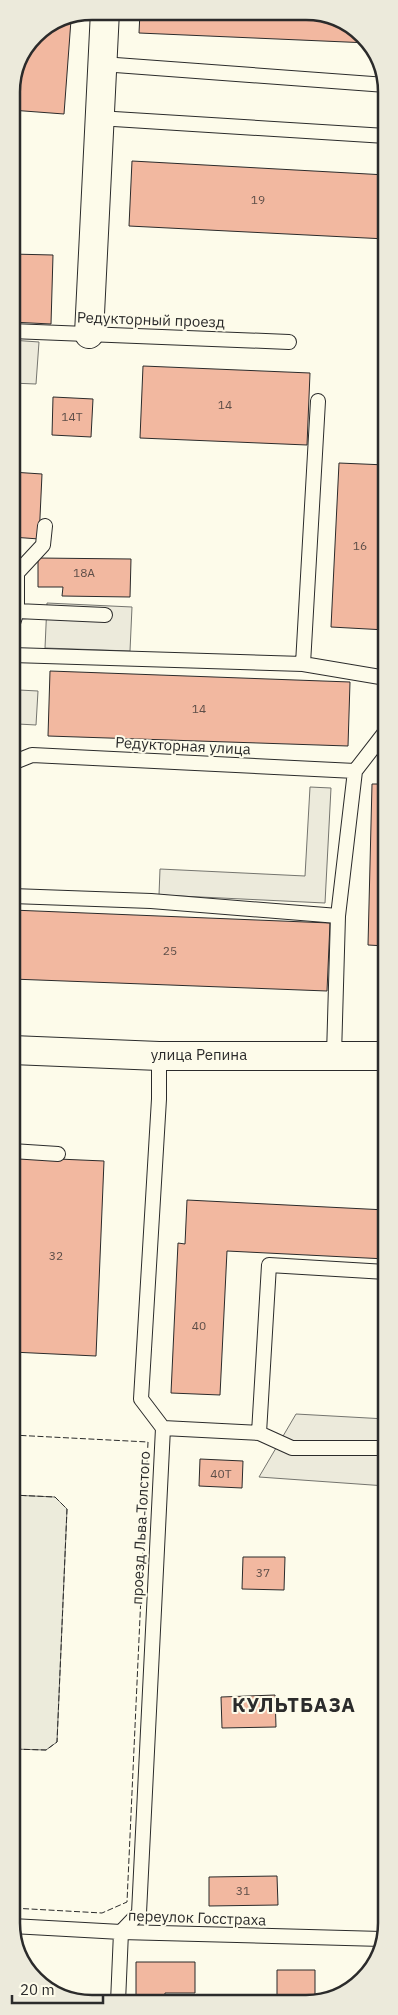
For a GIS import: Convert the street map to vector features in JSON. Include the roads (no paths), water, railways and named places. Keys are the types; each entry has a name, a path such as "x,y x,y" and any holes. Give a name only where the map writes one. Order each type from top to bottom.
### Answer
{"street":[{"path":"89,334 98,118 104,20"},
{"name":"улица Репина","path":"20,1050 159,1056 378,1056"}],"lane":[{"path":"102,64 377,83"},
{"path":"98,118 378,136"},
{"name":"Редукторный проезд","path":"20,331 289,342"},
{"path":"303,664 318,401"},
{"path":"20,570 43,545 45,526"},
{"path":"20,611 105,615"},
{"path":"20,655 303,664 378,677"},
{"path":"334,1055 338,916 354,771 378,741"},
{"name":"Редукторная улица","path":"20,760 32,755 354,771"},
{"path":"20,896 151,901 338,916"},
{"path":"159,1056 159,1099 141,1399 163,1428 259,1434 292,1448 378,1448"},
{"path":"20,1152 58,1154"},
{"path":"259,1434 268,1265 378,1272"},
{"name":"проезд Льва Толстого","path":"121,1932 139,1913 163,1428"},
{"name":"переулок Госстраха","path":"20,1926 121,1932 376,1939"},
{"path":"118,1995 121,1932"}],"district":[{"name":"КУЛЬТБАЗА","path":"294,1705"}]}
